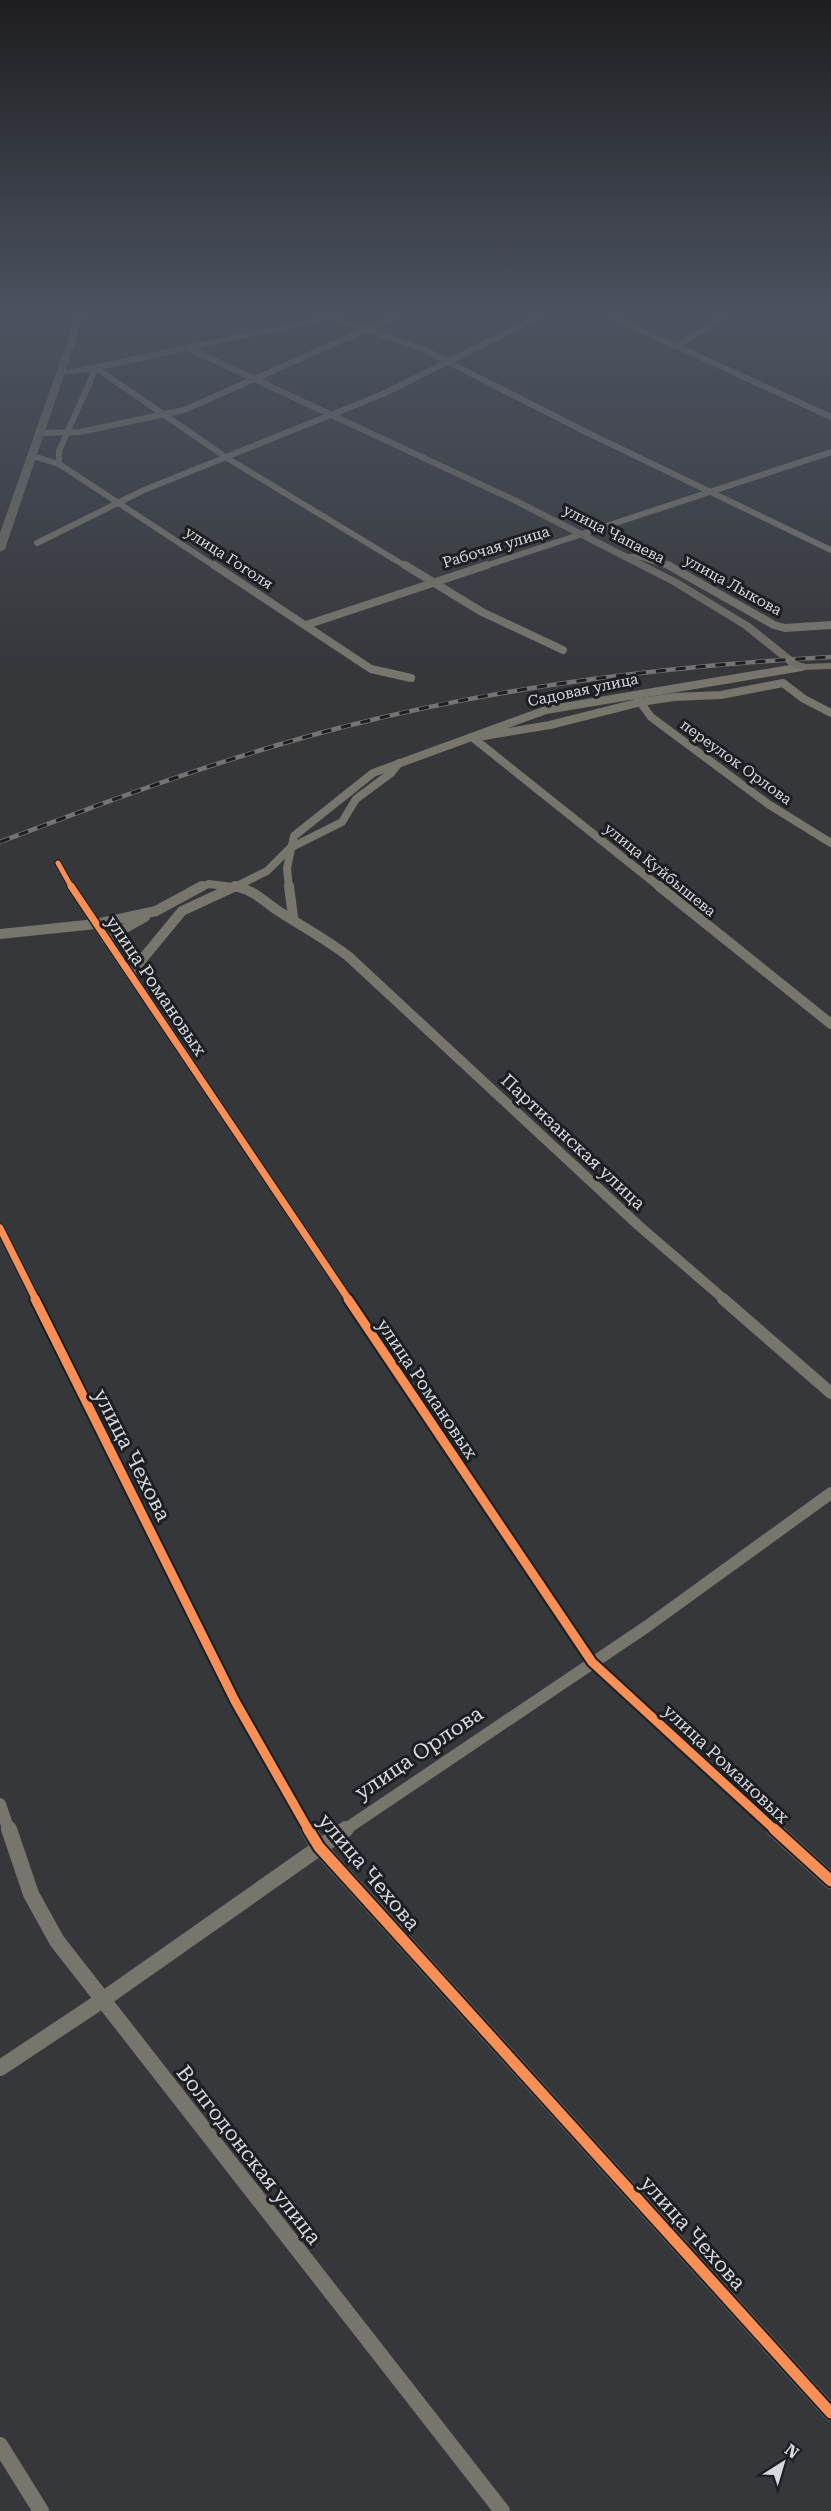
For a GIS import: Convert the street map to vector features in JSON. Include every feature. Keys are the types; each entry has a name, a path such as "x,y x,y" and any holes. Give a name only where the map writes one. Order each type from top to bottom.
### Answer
{"main road":[{"path":"0,549 42,433"}],"street":[{"path":"59,464 58,455 69,433"},
{"path":"189,433 482,612 563,650"},
{"path":"37,543 81,517 288,433"},
{"name":"улица Чапаева","path":"372,433 512,498 625,557 729,615 786,659"},
{"path":"593,433 831,550"},
{"name":"Рабочая улица","path":"306,625 432,581 582,535 831,452"},
{"name":"улица Гоголя","path":"33,456 59,464 370,669 411,678"},
{"name":"улица Лыкова","path":"625,557 637,555 659,560 774,625 785,628 831,625"},
{"name":"Садовая улица","path":"786,659 802,667"},
{"name":"Садовая улица","path":"472,737 546,710 802,667 831,666"},
{"name":"Садовая улица","path":"472,737 501,735 550,725 641,702 674,697 721,695 783,683 804,699 831,713"},
{"name":"переулок Орлова","path":"635,694 651,717 768,804 831,843"},
{"path":"292,917 287,868 294,836 354,786 374,773 472,737"},
{"name":"улица Куйбышева","path":"472,737 831,1024"},
{"path":"130,974 182,911 267,871 290,848 342,822 356,799 391,773 402,761"},
{"name":"улица Романовых","path":"58,863 106,939 592,1662 831,1881"},
{"path":"106,939 184,894 209,884 238,886"},
{"name":"Партизанская улица","path":"238,886 253,891 278,911 292,917 348,956 638,1225 831,1393"},
{"path":"0,934 96,924 156,911"},
{"name":"улица Чехова","path":"0,1228 235,1701 286,1794 319,1847 831,2413"},
{"name":"улица Орлова","path":"0,2068 101,2001 319,1847 646,1627 831,1493"},
{"name":"Волгодонская улица","path":"0,1804 31,1894 57,1941 101,2001 502,2511"},
{"path":"0,2445 41,2511"}],"railway":[{"path":"0,842 213,765 299,739 403,713 524,689 647,672 831,657"}],"cycle path":[{"path":"58,863 76,895 592,1662 831,1881"},
{"path":"0,1228 235,1701 286,1794 319,1847 831,2413"}]}
